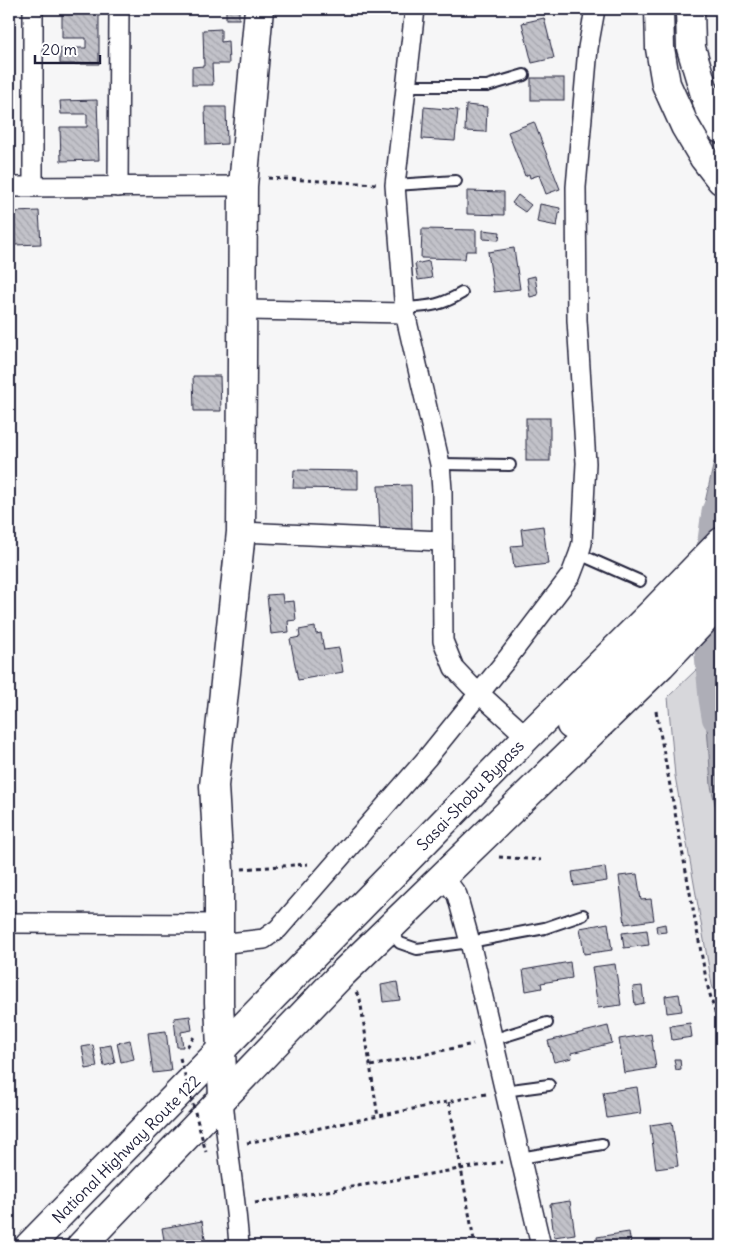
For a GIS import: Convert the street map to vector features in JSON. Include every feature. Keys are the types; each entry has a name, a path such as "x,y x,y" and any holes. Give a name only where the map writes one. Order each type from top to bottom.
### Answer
{"main road":[{"path":"223,1097 219,1002 219,871 214,786 242,532 244,181 259,9"},
{"path":"659,9 660,48 666,84 685,126 704,158 721,180"},
{"path":"690,9 690,48 709,108 721,129"},
{"name":"Sasai-Shobu Bypass","path":"222,1051 527,737 721,542"},
{"path":"223,1097 342,974 477,843 660,653 721,575"},
{"path":"393,874 437,850 660,653 721,602"},
{"name":"National Highway Route 122","path":"29,1246 222,1051"},
{"name":"National Highway Route 122","path":"81,1246 223,1097"}],"street":[{"path":"34,9 34,186"},
{"path":"118,187 119,9"},
{"path":"415,9 394,185 405,310 440,464 443,641 454,668 478,693 527,737"},
{"path":"9,922 220,934 264,939 278,929 426,758 507,660 571,575 582,543 586,463 577,320 576,187 588,48 595,9"},
{"path":"9,186 118,187 244,181"},
{"path":"243,310 405,310"},
{"path":"242,532 442,541"},
{"path":"443,876 457,895 470,942 541,1246"},
{"path":"223,1097 239,1246"}],"lane":[{"path":"407,86 487,86 524,74"},
{"path":"394,185 456,181"},
{"path":"405,310 438,305 448,302 462,293"},
{"path":"440,464 510,465"},
{"path":"579,554 640,581"},
{"path":"388,930 400,943 417,949 470,942 545,928 583,915"},
{"path":"492,1040 547,1023"},
{"path":"504,1091 549,1086"},
{"path":"520,1158 602,1144"}],"path":[{"path":"244,181 394,185"},
{"path":"656,712 707,984 721,1033"},
{"path":"477,843 493,857 541,860"},
{"path":"219,871 336,862"},
{"path":"342,974 360,999 378,1117"},
{"path":"200,1029 180,1058 206,1152"},
{"path":"371,1066 492,1040"},
{"path":"227,1147 504,1091"},
{"path":"449,1102 475,1246"},
{"path":"236,1206 461,1170 520,1158"}],"shaded area":[{"path":"721,431 721,501 701,520"},
{"path":"721,644 721,831 711,786 703,662"},
{"path":"699,667 721,839 721,1011 712,985 675,776 668,697"}],"building":[{"path":"9,9 10,161 9,161"},
{"path":"62,9 99,9 99,64 60,64 60,48 86,48 86,38 62,38"},
{"path":"226,9 239,9 239,19 226,19"},
{"path":"544,18 554,58 532,63 522,23"},
{"path":"221,29 221,42 228,41 229,64 212,64 213,85 192,85 192,67 204,66 203,30"},
{"path":"531,78 564,78 564,100 531,100"},
{"path":"97,100 99,160 61,161 60,127 87,127 87,114 61,114 60,101"},
{"path":"466,105 487,107 486,132 465,131"},
{"path":"205,107 226,107 227,144 206,145"},
{"path":"424,107 458,110 455,141 422,139"},
{"path":"534,122 560,189 546,194 539,175 530,178 529,174 525,176 508,132"},
{"path":"467,191 504,192 504,215 467,214"},
{"path":"518,195 531,205 525,212 512,203"},
{"path":"540,204 560,208 557,226 537,222"},
{"path":"39,211 41,244 15,245 14,212"},
{"path":"422,229 476,230 476,251 466,251 465,259 421,258"},
{"path":"483,230 500,232 499,240 483,239"},
{"path":"514,248 520,289 494,292 488,252"},
{"path":"429,261 432,278 418,280 415,264"},
{"path":"535,276 538,295 530,297 527,278"},
{"path":"193,376 220,376 221,411 194,411"},
{"path":"526,418 550,418 550,461 526,461"},
{"path":"294,470 358,471 358,489 293,488"},
{"path":"411,485 412,532 380,534 378,486"},
{"path":"543,526 548,564 514,568 511,546 523,545 521,529"},
{"path":"282,594 283,602 294,601 296,620 288,621 289,632 271,634 267,595"},
{"path":"315,627 316,634 321,633 324,650 339,648 343,672 298,680 290,639 300,637 299,630"},
{"path":"605,867 607,881 574,886 572,872"},
{"path":"637,874 641,900 651,899 654,920 625,924 619,876"},
{"path":"608,923 612,950 584,954 580,928"},
{"path":"665,924 666,932 657,933 656,926"},
{"path":"647,930 649,945 624,948 622,933"},
{"path":"570,962 572,978 541,983 542,988 526,991 523,970"},
{"path":"615,964 621,1005 598,1008 592,967"},
{"path":"397,982 400,1000 383,1002 381,985"},
{"path":"642,986 644,1003 635,1005 633,987"},
{"path":"679,994 682,1011 667,1013 665,996"},
{"path":"190,1016 192,1030 181,1032 183,1047 177,1047 174,1018"},
{"path":"690,1023 692,1037 672,1040 670,1026"},
{"path":"608,1026 612,1043 571,1053 572,1058 554,1062 548,1041"},
{"path":"166,1031 171,1071 153,1073 148,1033"},
{"path":"651,1034 656,1068 624,1073 619,1039"},
{"path":"130,1040 134,1059 121,1062 117,1043"},
{"path":"93,1045 97,1067 86,1069 82,1047"},
{"path":"111,1045 115,1063 104,1066 100,1047"},
{"path":"674,1059 680,1059 681,1069 676,1070"},
{"path":"637,1087 641,1113 607,1118 603,1092"},
{"path":"672,1122 678,1166 656,1169 650,1125"},
{"path":"570,1201 575,1234 554,1237 550,1204"},
{"path":"202,1221 206,1244 196,1246 165,1246 162,1228"},
{"path":"629,1232 631,1246 598,1246 597,1237"}],"waterway":[{"path":"721,512 709,599 721,716"}]}
